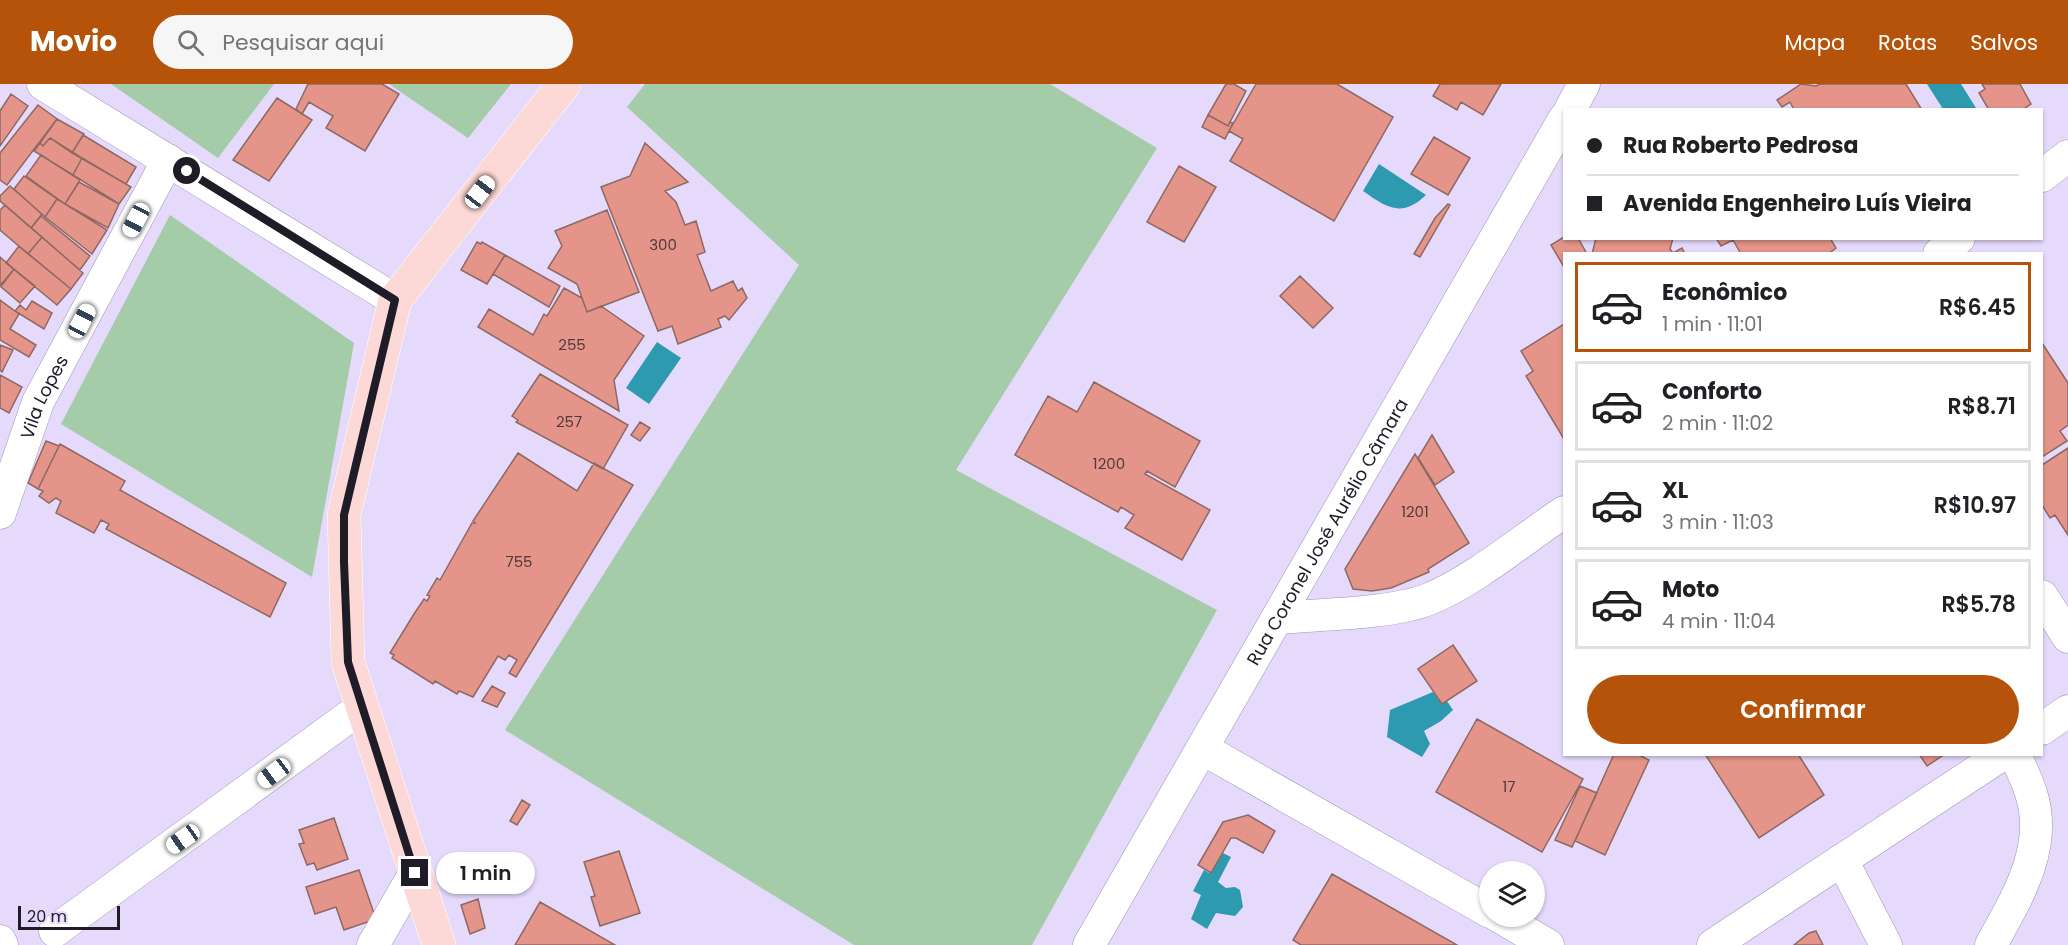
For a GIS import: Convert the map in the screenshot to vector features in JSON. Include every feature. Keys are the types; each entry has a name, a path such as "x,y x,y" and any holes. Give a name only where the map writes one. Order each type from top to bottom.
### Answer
{"main road":[{"path":"439,945 348,662 344,515 395,300 564,84"}],"street":[{"path":"43,84 395,300"},
{"path":"1571,108 1584,84"},
{"name":"Rua Coronel José Aurélio Câmara","path":"1089,945 1563,121"},
{"path":"2043,175 2068,156"},
{"name":"Vila Lopes","path":"0,513 38,402 168,160"},
{"path":"1942,252 1956,240"},
{"path":"1279,618 1388,608 1429,599 1462,581 1563,513"},
{"path":"2043,598 2068,636"},
{"path":"55,931 362,707"},
{"path":"2043,728 2068,711"},
{"path":"1203,749 1479,906"},
{"path":"1713,945 2000,756"},
{"path":"1991,945 2027,879 2034,848 2035,820 2032,795 2016,756"},
{"path":"1842,860 1886,945"},
{"path":"373,945 415,873"},
{"path":"1517,927 1548,945"}],"green space":[{"path":"111,84 274,84 218,158"},
{"path":"389,84 511,84 468,138"},
{"path":"645,84 1050,84 1157,148 956,470 1217,610 1032,945 854,945 505,730 799,265 627,107"},
{"path":"170,215 354,343 312,577 61,424"}],"water":[{"path":"1927,84 1961,84 1976,108 1942,108"},
{"path":"1379,164 1426,195 1417,202 1402,208 1387,206 1372,197 1363,191"},
{"path":"657,342 681,358 649,404 626,388"},
{"path":"1433,692 1442,704 1447,701 1453,710 1441,721 1424,731 1430,744 1422,757 1387,737 1390,710"},
{"path":"1221,852 1231,857 1218,882 1226,888 1235,887 1240,890 1243,907 1235,916 1216,913 1207,929 1191,919 1201,895 1193,891 1204,870 1209,873"}],"building":[{"path":"308,84 382,84 399,94 365,151 326,128 333,116 309,102 302,114 296,109"},
{"path":"1226,84 1234,84 1246,91 1228,126 1208,115"},
{"path":"1256,84 1337,84 1393,117 1334,221 1230,161 1243,139 1229,131"},
{"path":"1440,84 1501,84 1483,115 1461,102 1457,110 1433,96"},
{"path":"1801,84 1816,86 1820,84 1906,84 1921,108 1793,108 1790,102 1782,107 1777,100"},
{"path":"1982,84 2020,84 2031,104 2025,108 1988,108 1979,93 1985,89"},
{"path":"11,94 28,106 0,146 0,111"},
{"path":"277,98 312,120 269,181 233,160"},
{"path":"38,105 57,119 7,185 0,180 0,153"},
{"path":"1208,115 1228,126 1230,122 1233,123 1225,139 1202,127"},
{"path":"57,119 84,134 72,153 50,138 43,146 40,143"},
{"path":"83,135 136,167 126,184 72,153"},
{"path":"1434,137 1470,158 1448,195 1411,174"},
{"path":"50,138 82,158 73,175 34,151 40,143 43,146"},
{"path":"645,143 688,182 665,191 676,202 685,225 696,221 705,252 697,255 711,291 733,281 738,291 742,288 747,298 729,320 725,316 718,319 721,327 678,344 672,326 658,331 601,187 630,176"},
{"path":"41,155 80,180 65,204 26,176"},
{"path":"82,158 131,187 119,204 73,175"},
{"path":"1179,166 1216,187 1184,242 1147,222"},
{"path":"24,176 57,199 45,217 14,189"},
{"path":"79,182 119,204 108,228 65,204"},
{"path":"10,186 42,214 31,228 0,201 0,196"},
{"path":"57,199 107,230 92,254 45,217"},
{"path":"1448,204 1450,205 1420,257 1414,254 1435,218"},
{"path":"5,205 42,237 28,254 0,230 0,210"},
{"path":"607,210 639,292 587,312 577,284 548,268 562,246 555,231"},
{"path":"41,216 90,256 80,270 31,228"},
{"path":"42,237 83,273 71,289 28,254"},
{"path":"1563,238 1563,240 1579,240 1586,252 1563,252 1563,265 1551,245"},
{"path":"1596,240 1672,240 1670,249 1672,252 1592,252"},
{"path":"1717,240 1733,240 1721,246"},
{"path":"1733,240 1831,240 1836,248 1831,252 1740,252"},
{"path":"477,242 481,244 482,242 505,255 487,284 461,270"},
{"path":"19,246 71,289 57,305 6,263"},
{"path":"505,255 560,286 549,307 493,274"},
{"path":"0,257 14,269 2,285 0,283"},
{"path":"14,269 35,286 20,303 0,286"},
{"path":"1300,276 1333,308 1313,328 1280,296"},
{"path":"564,288 582,298 587,312 601,306 644,336 614,380 619,411 478,327 489,309 533,335 544,314 547,316"},
{"path":"0,300 19,314 10,329 36,345 29,357 0,340"},
{"path":"32,301 52,313 44,329 15,311 20,305 26,310"},
{"path":"1563,325 1563,437 1526,376 1533,371 1521,351"},
{"path":"0,345 13,350 2,372 0,370"},
{"path":"2043,345 2068,383 2068,425 2060,431 2067,441 2043,456"},
{"path":"540,374 628,425 603,469 516,422 518,420 512,416"},
{"path":"0,375 22,387 9,413 0,408"},
{"path":"1094,382 1200,441 1175,487 1147,471 1145,474 1210,510 1182,560 1125,528 1134,515 1121,507 1118,512 1015,455 1048,396 1077,412"},
{"path":"640,422 650,428 640,441 631,435"},
{"path":"1432,435 1454,472 1435,485 1418,458"},
{"path":"46,441 59,446 38,489 28,483"},
{"path":"60,444 125,481 120,490 286,583 270,617 106,529 109,524 101,520 94,533 56,513 61,501 56,498 49,503 39,496 43,491 38,489"},
{"path":"2068,448 2068,535 2055,515 2050,518 2043,507 2043,464"},
{"path":"518,453 577,491 594,463 633,485 516,677 509,673 517,660 509,655 505,660 498,656 473,697 459,691 457,694 435,681 433,684 392,658 394,655 390,653 424,599 427,601 430,596 427,595 437,578 440,580 472,523 475,523 473,521"},
{"path":"1415,454 1469,543 1428,569 1429,572 1391,588 1372,591 1353,589 1345,569"},
{"path":"1453,645 1477,681 1442,704 1418,669"},
{"path":"492,686 505,693 497,707 482,701"},
{"path":"1477,719 1583,779 1542,852 1436,792"},
{"path":"1613,756 1641,756 1649,760 1605,855 1575,841"},
{"path":"1706,756 1799,756 1824,795 1759,838"},
{"path":"1920,756 1942,756 1927,766"},
{"path":"1580,786 1597,793 1572,847 1555,840"},
{"path":"522,800 530,805 517,825 510,821"},
{"path":"1248,815 1275,831 1263,853 1236,838 1231,838 1211,873 1198,865 1223,822"},
{"path":"334,818 348,859 317,870 314,863 307,865 299,844 304,843 299,830"},
{"path":"619,851 640,913 600,926 591,897 595,896 584,862"},
{"path":"487,854 492,856 494,861 492,866 487,868 482,866 480,861 482,856"},
{"path":"359,870 376,919 344,930 336,907 315,914 306,887"},
{"path":"1332,874 1457,945 1301,945 1293,940"},
{"path":"478,899 485,928 470,934 461,905"},
{"path":"540,902 615,945 515,945"},
{"path":"1816,931 1823,945 1794,945 1809,933"}],"route":[{"path":"187,171 395,300 378,362 344,515 344,562 348,662 415,873"}]}
